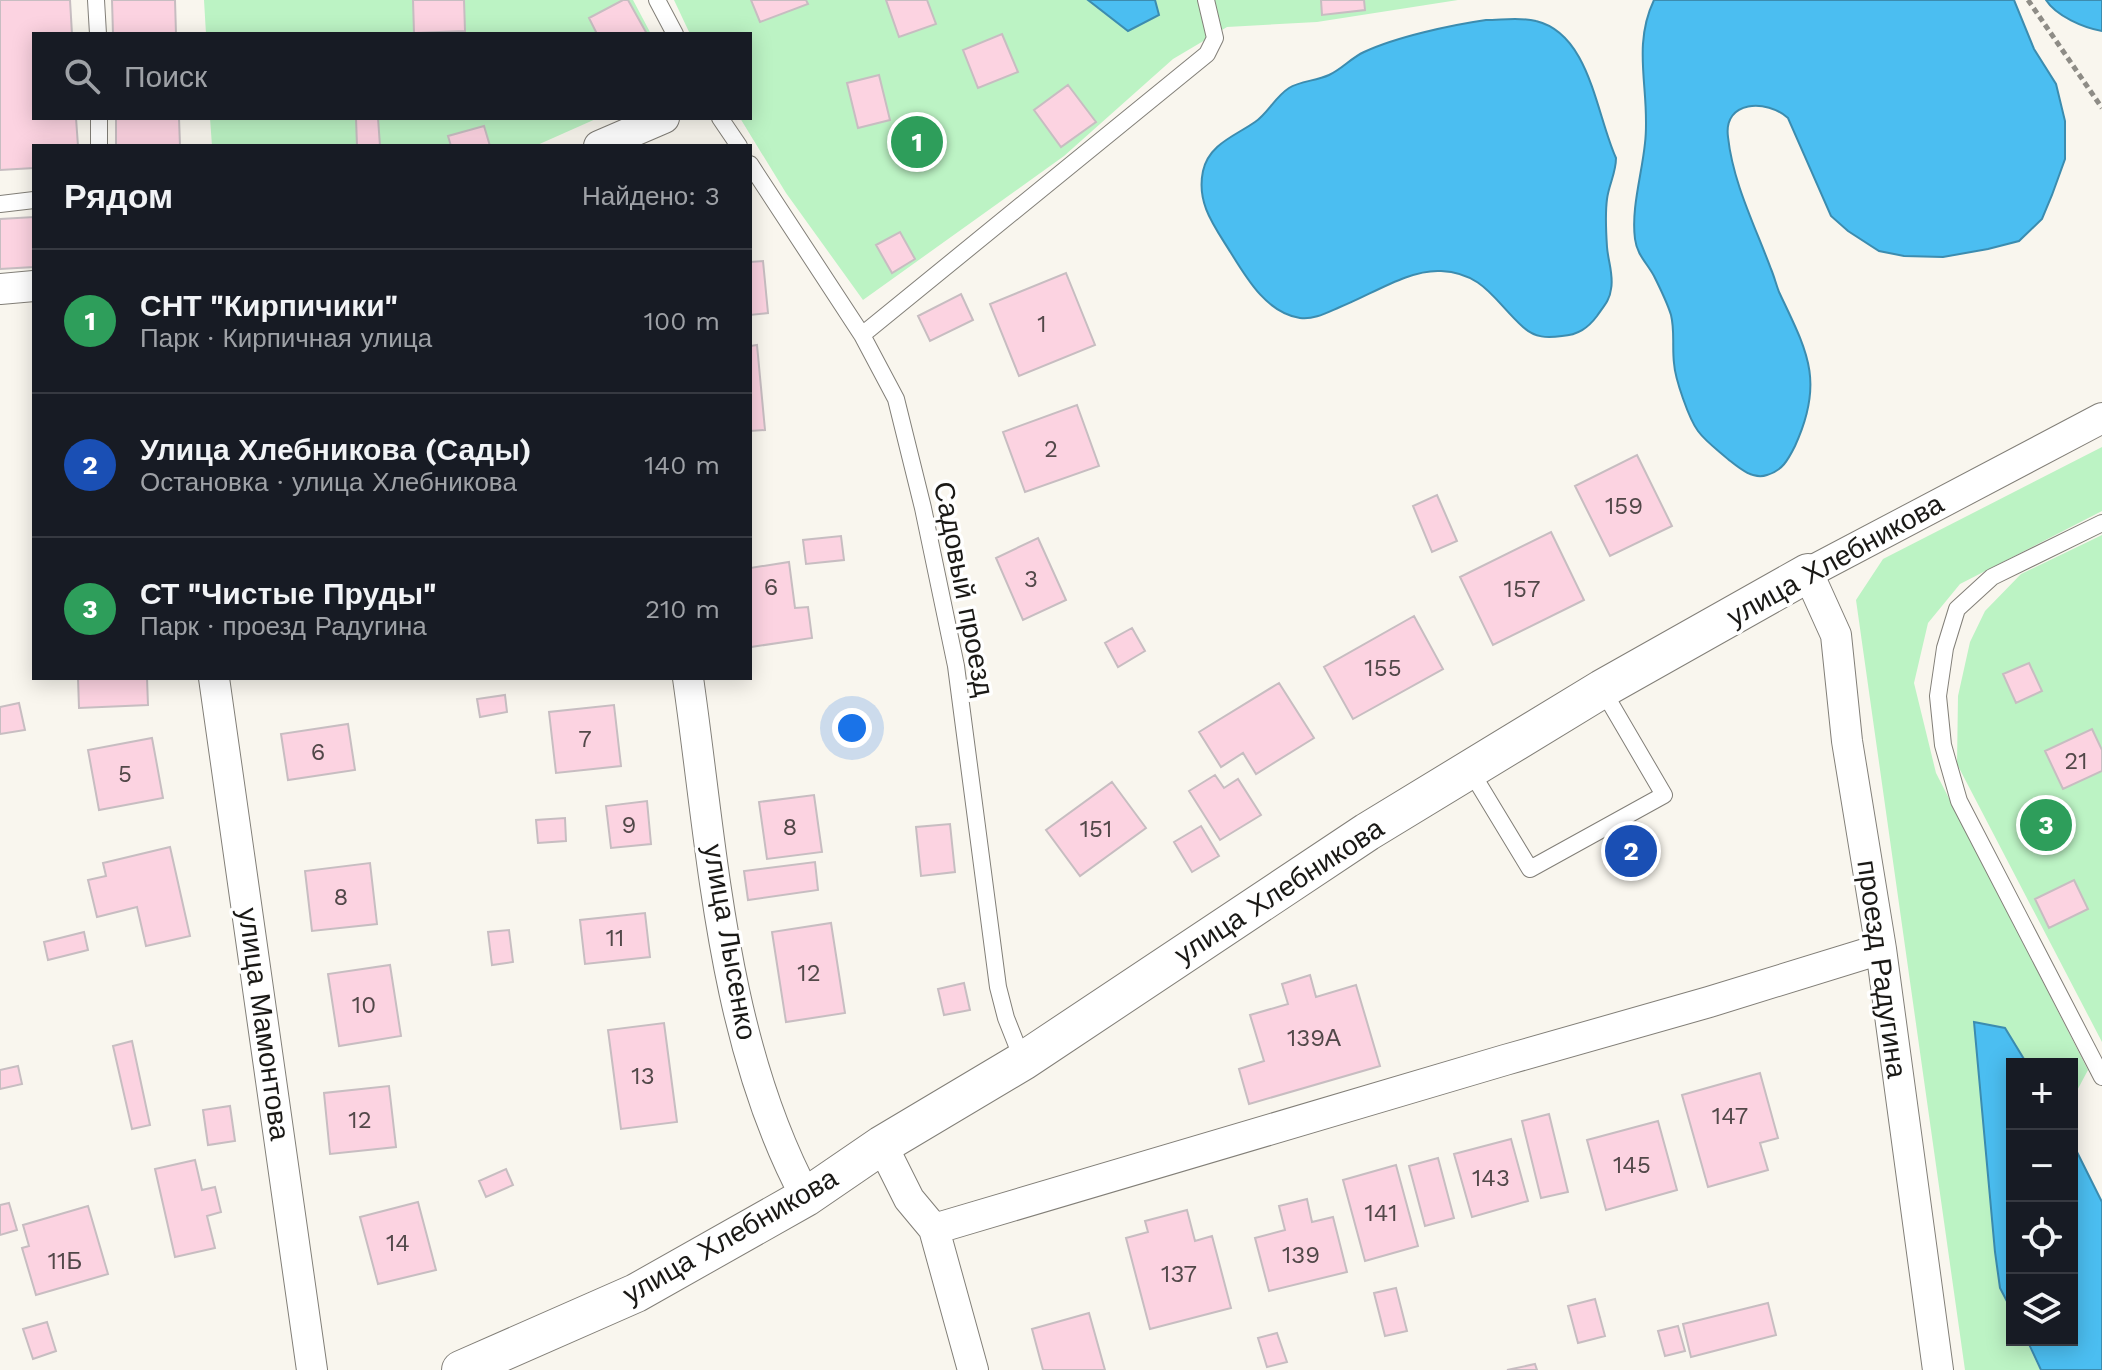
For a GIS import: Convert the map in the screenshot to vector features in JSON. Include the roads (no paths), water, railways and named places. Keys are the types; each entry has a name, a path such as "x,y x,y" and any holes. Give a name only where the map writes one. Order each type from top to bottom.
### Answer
{"street":[{"path":"604,144 659,120"},
{"path":"0,289 32,286"},
{"name":"улица Хлебникова","path":"461,1370 636,1293 806,1197 882,1145 1023,1061 1367,832 1602,689 1808,573 2102,418"},
{"name":"проезд Радугина","path":"1808,573 1836,635 1847,741 1881,949 1938,1370"},
{"name":"улица Мамонтова","path":"214,680 312,1370"},
{"name":"улица Лысенко","path":"688,680 723,927 739,1007 763,1098 784,1156 806,1197"},
{"path":"934,1229 1881,949"},
{"path":"882,1145 909,1199 934,1229 973,1370"}],"lane":[{"path":"96,0 98,32"},
{"path":"657,0 674,32"},
{"path":"862,335 1207,54 1215,38 1206,0"},
{"path":"99,120 99,144"},
{"path":"721,120 738,144"},
{"name":"Садовый проезд","path":"752,167 862,335 896,399 923,508 956,666 998,987 1023,1061"},
{"path":"0,204 32,200"},
{"path":"2102,523 1992,577 1957,609 1945,648 1938,696 1943,745 1959,801 2102,1077"},
{"path":"1470,770 1530,869 1664,795 1602,689"}],"water":[{"path":"1088,0 1155,0 1159,15 1128,31"},
{"path":"1654,0 2014,0 2034,49 2056,84 2065,121 2065,159 2042,219 2019,241 1943,257 1904,256 1879,251 1848,231 1831,216 1788,118 1758,106 1748,106 1732,116 1728,137 1735,171 1779,292 1798,332 1811,384 1804,423 1795,446 1784,464 1767,475 1751,475 1742,470 1709,443 1694,425 1675,370 1671,315 1636,245 1634,215 1646,124 1644,36"},
{"path":"2046,0 2102,0 2102,31 2071,20"},
{"path":"1486,20 1530,20 1554,29 1580,58 1589,78 1616,158 1606,211 1612,284 1608,300 1597,316 1573,334 1537,335 1523,327 1478,283 1456,273 1441,271 1403,278 1316,317 1288,315 1268,302 1251,284 1208,215 1202,183 1203,171 1211,154 1260,118 1293,86 1329,75 1359,54 1392,41"},
{"path":"1974,1022 2005,1028 2023,1058 2006,1058 2006,1300 2000,1288"},
{"path":"2078,1154 2102,1202 2102,1370 2041,1370 2030,1346 2078,1346"}],"place":[{"name":"СНТ \"Кирпичики\"","path":"917,142"},
{"name":"СТ \"Чистые Пруды\"","path":"2046,825"},
{"name":"Улица Хлебникова (Сады)","path":"1631,851"}]}
